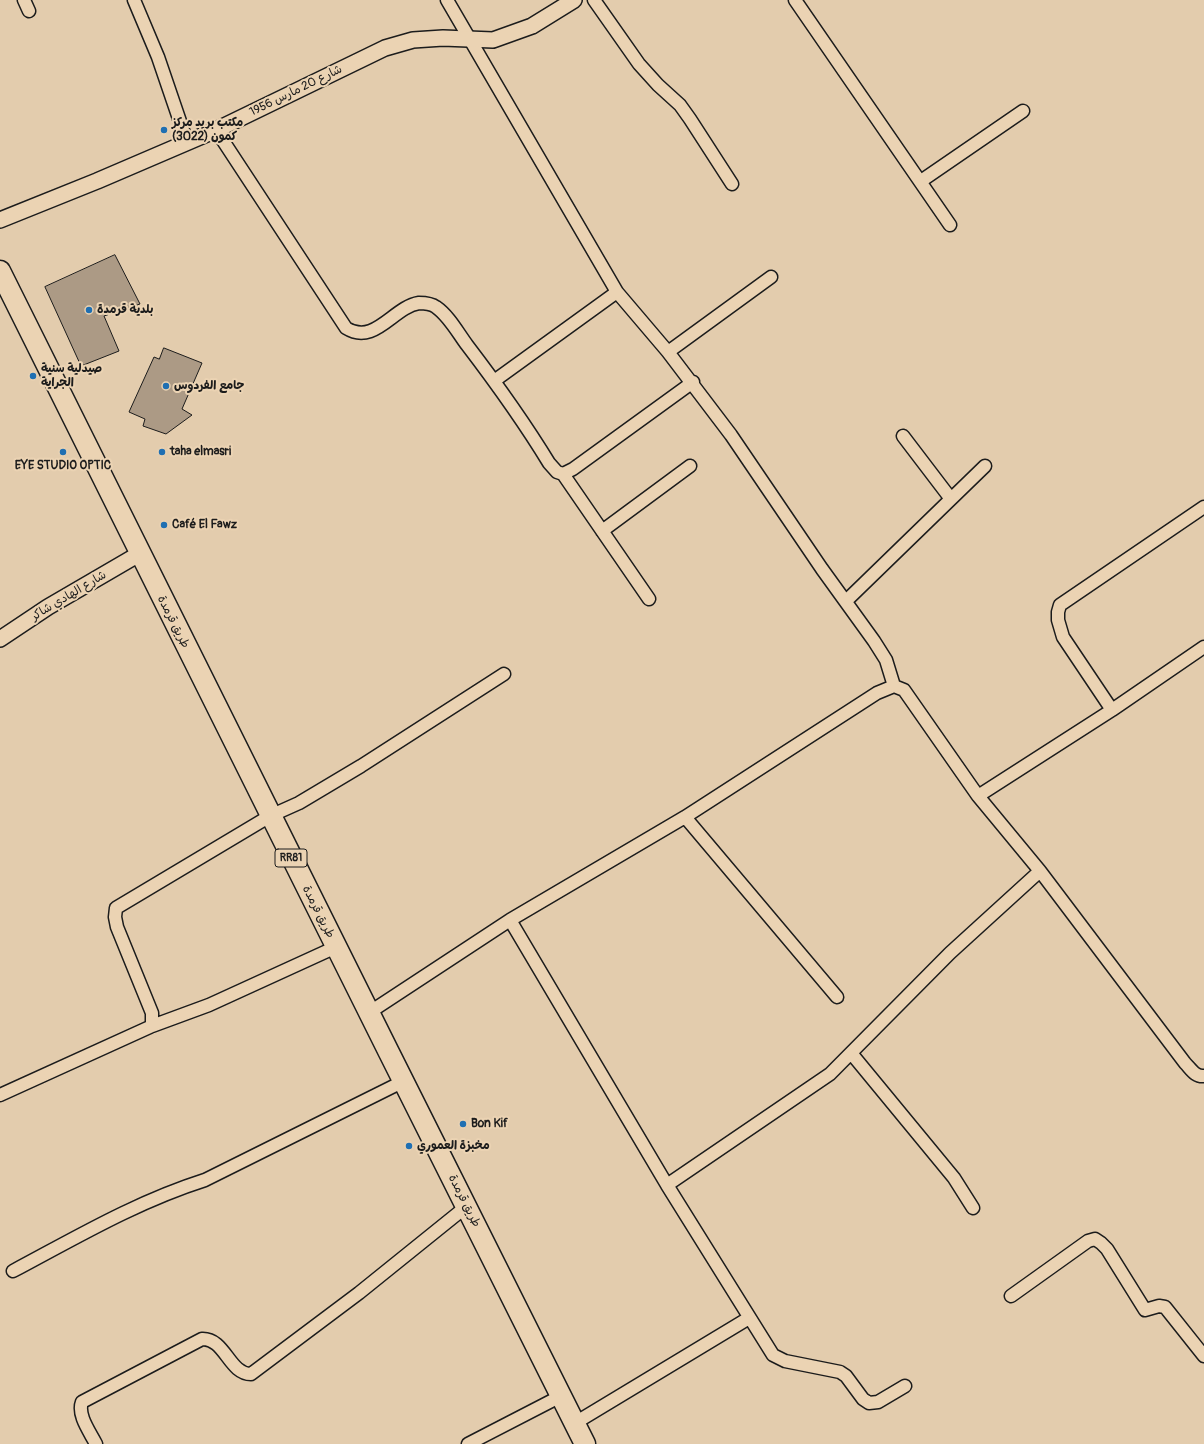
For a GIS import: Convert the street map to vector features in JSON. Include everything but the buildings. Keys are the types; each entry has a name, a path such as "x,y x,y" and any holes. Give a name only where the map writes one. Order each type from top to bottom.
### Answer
{"main road":[{"name":"طريق قرمدة","path":"0,271 139,554 370,1012 585,1444"}],"street":[{"path":"134,0 158,57 187,142"},
{"path":"446,0 617,292 693,382 731,435 886,660 894,686"},
{"name":"شارع 20 مارس 1956","path":"0,220 97,181 216,130 385,48 413,40 443,38 493,40 507,37 532,26 574,0"},
{"path":"594,0 640,64 658,85 680,105 732,184"},
{"path":"795,0 950,225"},
{"path":"921,181 1023,111"},
{"path":"216,130 346,328 355,333 365,333 412,306 426,304 436,307 494,381 553,469 563,474 649,599"},
{"path":"668,352 771,277"},
{"path":"494,381 617,292"},
{"path":"563,474 693,382"},
{"path":"903,436 951,499"},
{"path":"602,531 690,466"},
{"path":"846,601 985,466"},
{"path":"1112,710 1063,637 1058,620 1060,605 1204,507"},
{"name":"شارع الهادي شاكر","path":"0,639 48,607 139,554"},
{"path":"978,796 1112,710 1204,647"},
{"path":"152,1026 152,1013 117,927 115,917 116,908 270,816 299,803 361,766 504,674"},
{"path":"370,1012 510,920 685,817 878,693 894,686 904,690 978,796 1040,871 1185,1063 1195,1074 1204,1076"},
{"path":"685,817 837,997"},
{"path":"667,1185 830,1074 950,954 1040,871"},
{"path":"510,920 667,1185 773,1355 785,1361 840,1372 846,1376 865,1402 878,1402 905,1386"},
{"path":"0,1096 152,1026 209,1005 336,947"},
{"path":"852,1053 887,1098 954,1178 973,1208"},
{"path":"13,1271 133,1207 176,1189 205,1180 404,1081"},
{"path":"96,1444 82,1416 80,1408 82,1402 202,1339 214,1342 240,1371 251,1374 359,1293 466,1206"},
{"path":"1011,1296 1088,1241 1095,1239 1101,1242 1107,1249 1145,1310 1159,1306 1165,1307 1204,1356"},
{"path":"575,1423 749,1318"},
{"path":"468,1444 561,1396"}],"place":[{"name":"مكتب بريد مركز كمون (3022)","path":"164,130"},
{"name":"بلدية قرمدة","path":"89,310"},
{"name":"صيدلية سنية الجراية","path":"33,376"},
{"name":"جامع الفردوس","path":"166,386"},
{"name":"EYE STUDIO OPTIC","path":"63,452"},
{"name":"taha elmasri","path":"162,452"},
{"name":"Café El Fawz","path":"164,525"},
{"name":"Bon Kif","path":"463,1124"},
{"name":"مخبزة العموري","path":"409,1146"}]}
